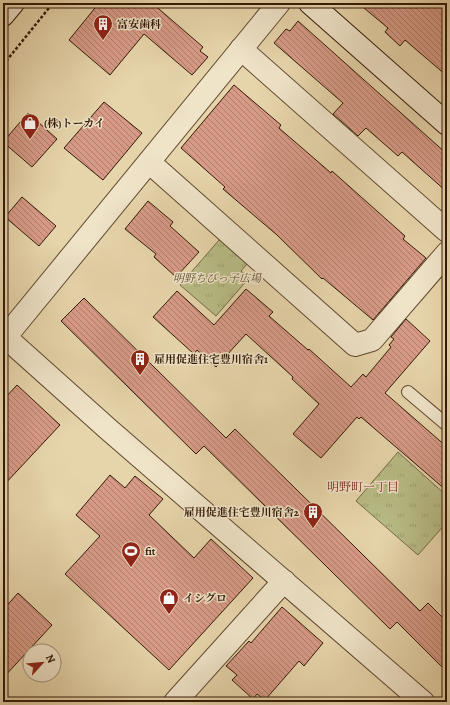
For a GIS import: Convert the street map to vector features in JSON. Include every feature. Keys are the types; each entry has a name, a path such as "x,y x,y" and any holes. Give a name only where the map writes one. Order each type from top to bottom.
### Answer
{"street":[{"path":"3,15 13,3"},
{"path":"279,3 4,337 423,702"},
{"path":"310,3 447,124"},
{"path":"241,49 447,231"},
{"path":"149,162 355,345 372,340 447,252"},
{"path":"175,702 284,581"}],"lane":[{"path":"408,392 447,426"}],"path":[{"path":"3,65 53,3"}],"green space":[{"name":"明野ちびっ子広場","path":"220,239 248,263 241,271 249,278 216,316 180,285"},
{"path":"398,452 447,496 447,522 418,555 356,501"}],"building":[{"path":"99,3 152,3 203,47 200,51 208,57 192,75 144,34 110,75 69,40"},
{"path":"358,3 447,3 447,76 405,40 400,46 385,32 388,28"},
{"path":"298,21 447,154 447,192 402,152 398,156 366,128 358,136 333,114 343,103 274,43 286,29 290,31"},
{"path":"234,85 281,125 279,128 331,173 332,171 405,236 403,239 426,258 373,320 323,278 322,279 277,235 223,189 225,187 181,148"},
{"path":"104,102 142,133 103,180 64,148"},
{"name":"(株)トーカイ","path":"28,113 57,139 32,167 3,142"},
{"path":"22,197 56,226 39,246 5,217"},
{"path":"148,201 173,222 170,226 199,252 176,277 154,257 156,254 125,229"},
{"path":"246,289 273,312 269,316 308,350 309,349 351,387 363,374 366,377 391,347 389,345 394,339 391,337 406,319 430,341 385,393 447,447 447,491 361,417 359,419 357,417 321,458 293,434 319,404 292,379 293,377 246,334 216,367 197,350 194,354 153,317 177,291 214,325"},
{"path":"84,298 226,438 235,429 420,611 428,603 447,622 447,672 397,622 390,629 204,446 196,454 61,321"},
{"path":"17,385 60,425 3,486 3,400"},
{"path":"110,475 125,488 135,476 163,499 149,515 194,558 211,539 253,578 169,670 65,574 100,536 76,515"},
{"path":"18,593 52,625 35,643 22,643 22,657 3,678 3,610"},
{"path":"282,607 323,643 304,666 299,661 265,700 257,694 253,699 232,680 237,675 226,666 249,641 251,643"}],"place":[{"name":"富安歯科","path":"103,41"},
{"name":"(株)トーカイ","path":"30,140"},
{"name":"雇用促進住宅豊川宿舎1","path":"140,376"},
{"name":"雇用促進住宅豊川宿舎2","path":"313,529"},
{"name":"fit","path":"131,568"},
{"name":"イシグロ","path":"169,615"}],"district":[{"name":"明野町一丁目","path":"363,487"}]}
